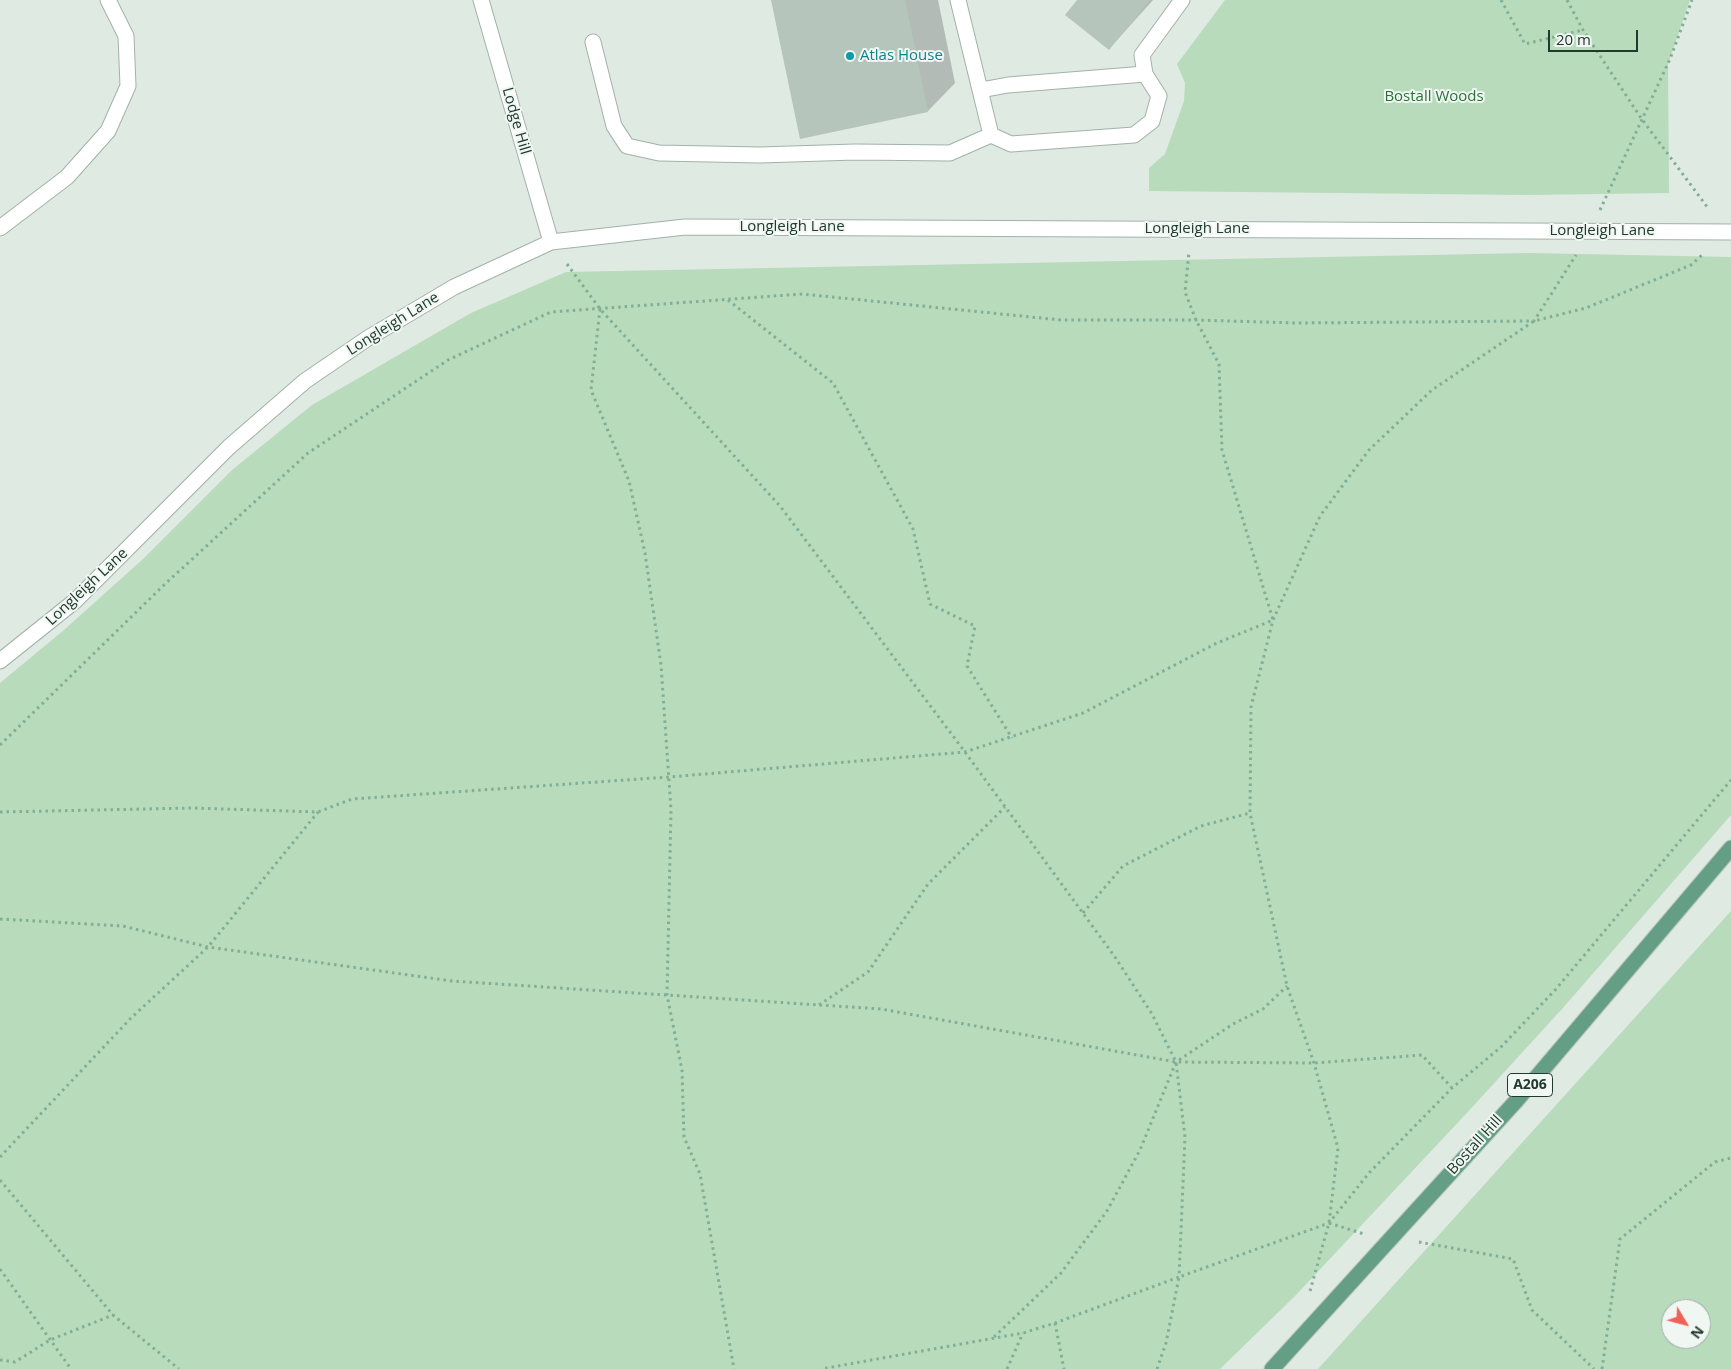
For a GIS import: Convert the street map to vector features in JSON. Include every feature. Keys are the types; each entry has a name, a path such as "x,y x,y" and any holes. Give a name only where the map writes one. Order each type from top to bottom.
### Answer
{"main road":[{"name":"Bostall Hill","path":"1272,1369 1517,1100 1731,848"}],"street":[{"path":"0,228 67,177 108,131 128,86 126,36 108,0"},
{"name":"Lodge Hill","path":"481,0 551,242"},
{"path":"958,0 991,135"},
{"path":"593,42 614,126 627,146 659,154 950,153 991,135 1011,144 1134,136 1152,121 1159,96 1145,74 1142,55 1182,0"},
{"path":"981,90 1008,85 1145,74"},
{"name":"Longleigh Lane","path":"0,661 75,601 229,447 270,409 306,381 368,338 454,287 551,242 685,227 1731,232"}],"path":[{"path":"1501,0 1525,44 1582,30"},
{"path":"1566,0 1582,30 1641,118 1711,213"},
{"path":"1641,118 1670,60 1692,0"},
{"path":"1191,229 1185,292 1196,320 1219,364 1222,450 1273,620"},
{"path":"551,242 600,310 780,506 965,752 1083,914 1152,1014 1176,1062 1185,1137 1179,1276 1166,1343 1157,1369"},
{"path":"0,745 165,584 308,453 448,360 551,312 600,310 802,294 1061,320 1196,320 1296,323 1534,321 1586,308 1691,265 1708,249"},
{"path":"728,300 833,384 913,529 930,604 975,626 967,666 1012,738"},
{"path":"600,310 591,390 629,481 646,553 661,665 671,810 666,996 682,1070 684,1137 700,1174 734,1369"},
{"path":"1310,1292 1329,1223 1338,1148 1314,1064 1287,986 1250,813 1252,707 1273,620 1320,516 1368,450 1432,390 1534,321"},
{"path":"0,812 192,808 318,812 352,799 669,778 965,752 1083,713 1215,644 1273,620"},
{"path":"821,1369 1023,1333 1055,1324 1179,1276 1329,1223 1370,1173 1452,1088 1501,1047 1556,989 1731,780"},
{"path":"819,1006 868,972 928,884 1005,807"},
{"path":"0,1157 131,1018 208,948 318,812"},
{"path":"1083,914 1123,866 1201,826 1250,813"},
{"path":"0,919 123,926 208,948 452,981 881,1010 1176,1062 1314,1064 1422,1055 1452,1088"},
{"path":"994,1338 1061,1273 1107,1211 1140,1150 1176,1062 1233,1024 1264,1009 1287,986"},
{"path":"1602,1369 1620,1238 1715,1162 1731,1158"},
{"path":"0,1180 113,1315 179,1369"},
{"path":"1329,1223 1388,1241 1420,1242 1513,1259 1532,1310 1594,1369"},
{"path":"0,1269 71,1369"},
{"path":"0,1360 15,1362 50,1340 113,1315"},
{"path":"1055,1324 1064,1369"},
{"path":"1007,1369 1023,1333"}],"green space":[{"name":"Bostall Woods","path":"1225,0 1690,0 1668,64 1669,193 1526,195 1149,191 1149,168 1165,154 1184,101 1185,83 1177,64"},
{"path":"1529,253 1731,257 1731,815 1562,1009 1465,1115 1295,1296 1220,1369 0,1369 0,683 64,630 143,559 232,470 312,405 471,313 566,272"},
{"path":"1731,911 1731,1369 1318,1369"}],"building":[{"name":"Atlas House","path":"771,0 905,0 928,112 800,139"},
{"path":"1077,0 1150,0 1109,50 1065,15"}],"place":[{"name":"Atlas House","path":"850,56"}]}
